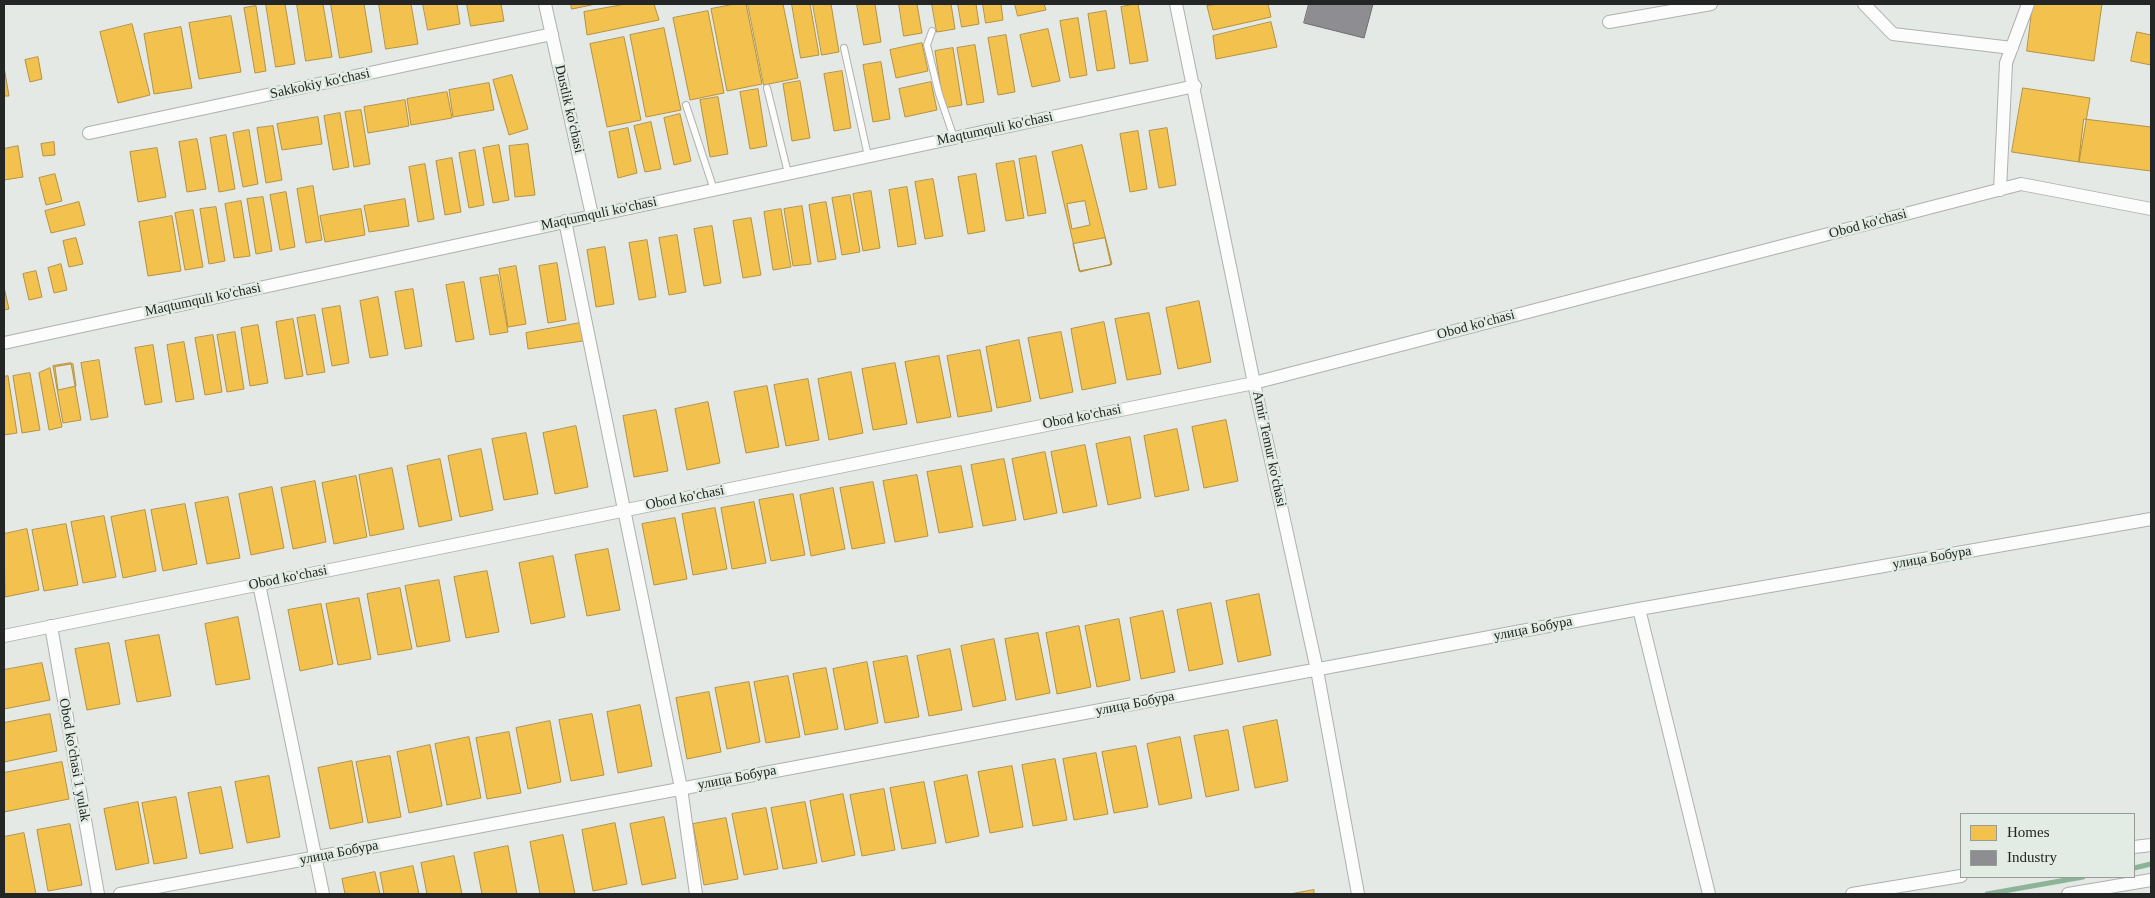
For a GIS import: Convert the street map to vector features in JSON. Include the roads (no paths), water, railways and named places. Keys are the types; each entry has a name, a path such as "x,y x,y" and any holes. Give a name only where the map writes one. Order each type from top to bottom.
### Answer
{"street":[{"name":"Dustlik ko'chasi","path":"545,4 592,215"},
{"name":"Amir Temur ko'chasi","path":"1176,4 1254,383 1317,670 1358,894"},
{"path":"1609,22 1711,4"},
{"path":"1864,4 1893,34 2012,48"},
{"path":"2000,190 2006,63 2028,4"},
{"name":"Sakkokiy ko'chasi","path":"89,133 552,34"},
{"name":"Maqtumquli ko'chasi","path":"4,343 1194,86"},
{"name":"Obod ko'chasi","path":"4,636 1254,383 2021,184 2151,209"},
{"path":"565,221 680,788 696,894"},
{"name":"улица Бобура","path":"120,894 1639,609 2151,519"},
{"path":"259,584 317,857 323,894"},
{"path":"1639,609 1709,894"},
{"name":"Obod ko'chasi 1 yulak","path":"51,626 98,894"},
{"path":"2135,847 2151,844"},
{"path":"1852,894 1960,876"},
{"path":"2068,894 2151,880"}],"lane":[{"path":"932,31 927,45 938,94 954,138"},
{"path":"844,48 868,156"},
{"path":"767,88 788,173"},
{"path":"686,105 714,190"}],"waterway":[{"path":"2135,868 2151,864"},
{"path":"1987,894 2077,878"}]}
